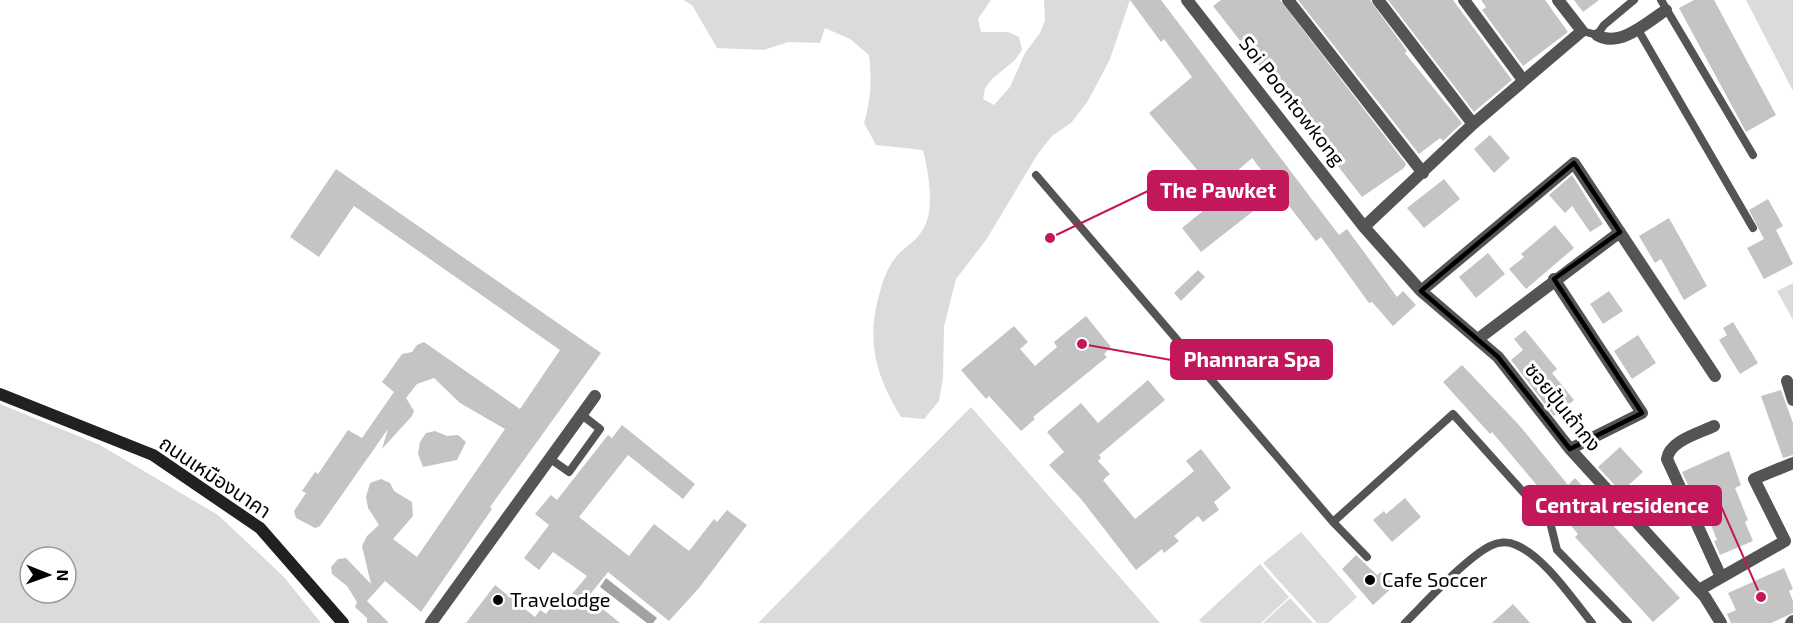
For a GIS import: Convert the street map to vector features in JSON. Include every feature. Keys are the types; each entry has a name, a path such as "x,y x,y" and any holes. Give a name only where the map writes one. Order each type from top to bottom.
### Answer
{"street":[{"name":"Soi Poontowkong","path":"1187,0 1364,227"},
{"path":"1288,0 1423,173"},
{"path":"1378,0 1473,124"},
{"path":"1464,0 1523,80"},
{"path":"1364,227 1473,124 1582,31 1558,0"},
{"path":"1598,35 1612,40 1637,28 1664,5"},
{"path":"1421,291 1574,163 1715,376"},
{"name":"ซอยปุ้นเถ้ากง","path":"1364,227 1421,291 1498,357 1570,449 1699,590 1721,623"},
{"path":"1478,339 1554,279 1620,232"},
{"path":"1554,279 1642,413 1570,449"},
{"path":"1787,381 1793,400"},
{"name":"ถนนเหมืองนาคา","path":"0,394 153,455 260,528 343,623"},
{"path":"431,623 595,396"},
{"path":"1714,426 1676,444 1668,452 1667,459 1721,577"},
{"path":"1699,590 1785,541 1754,479 1793,463"}],"lane":[{"path":"1620,0 1625,7"},
{"path":"1582,31 1598,35 1604,25 1634,0"},
{"path":"1664,5 1753,155"},
{"path":"1637,28 1753,228"},
{"path":"1036,175 1333,522 1367,557"},
{"path":"1333,522 1453,414 1550,522 1557,550 1628,623"},
{"path":"549,458 568,472 600,429 582,415"},
{"path":"1405,623 1479,553 1497,543 1505,542 1527,550 1547,569 1592,623"}],"highlighted area":[{"path":"1574,163 1620,232 1554,279 1642,413 1570,449 1498,357 1421,291"}],"shaded area":[{"path":"683,0 991,0 978,19 981,32 1008,32 1019,37 1022,50 1015,60 993,78 985,88 983,99 994,105 1010,87 1025,53 1040,33 1045,21 1044,0 1130,0 1110,59 1088,101 1071,123 1052,136 1037,155 986,240 956,279 944,326 943,378 939,401 924,419 901,417 881,376 873,334 877,303 887,271 897,256 915,240 926,223 930,207 928,177 923,150 876,145 864,123 870,89 869,55 850,39 825,28 820,43 788,42 764,50 717,48 692,5"},
{"path":"1746,0 1793,0 1793,91"},
{"path":"1793,283 1793,320 1777,291"},
{"path":"0,404 100,445 218,515 284,577 321,623 0,623"},
{"path":"971,407 1160,623 758,623"},
{"path":"1301,532 1357,597 1328,623 1317,623 1263,563"},
{"path":"1260,564 1289,597 1261,623 1202,623 1199,620"},
{"path":"606,578 657,618 653,623 647,623 600,587"},
{"path":"1290,598 1313,623 1263,623"}],"building":[{"path":"1130,0 1161,0 1339,235 1347,229 1397,297 1403,291 1416,305 1393,326 1372,302 1369,303 1321,237 1316,241 1252,158 1236,172 1261,205 1201,252 1182,228 1220,197 1149,113 1192,77 1164,39 1161,42"},
{"path":"1221,0 1280,0 1406,164 1404,168 1362,197 1213,6"},
{"path":"1298,0 1370,0 1407,51 1405,53 1462,123 1443,141 1440,138 1419,154"},
{"path":"1388,0 1453,0 1512,80 1474,112"},
{"path":"1481,0 1545,0 1568,32 1523,66 1482,10 1486,7"},
{"path":"1574,0 1599,0 1583,12"},
{"path":"1694,0 1714,0 1776,115 1746,132 1679,8"},
{"path":"1490,135 1510,158 1494,173 1474,149"},
{"path":"336,169 601,353 490,507 492,509 421,612 385,581 367,601 389,623 367,623 367,618 355,607 357,602 347,586 332,574 331,567 338,559 346,558 371,584 362,546 367,536 379,525 368,508 366,497 370,483 381,479 390,483 394,491 412,502 413,516 393,539 417,557 505,429 460,403 434,378 417,384 406,398 414,411 412,416 382,449 388,429 320,526 315,528 296,518 294,511 306,493 302,491 315,472 318,474 348,430 362,438 394,392 382,382 402,354 412,352 417,345 424,342 520,409 560,350 354,206 319,257 290,237"},
{"path":"1572,175 1603,224 1590,232 1572,206 1565,213 1549,195"},
{"path":"1444,179 1460,199 1424,228 1407,208"},
{"path":"1768,199 1783,226 1776,230 1793,264 1764,279 1747,248 1764,239 1749,210"},
{"path":"1669,218 1707,286 1684,300 1661,259 1655,263 1639,236"},
{"path":"1555,225 1574,248 1526,289 1509,269 1524,257 1521,254"},
{"path":"1488,253 1505,274 1476,298 1459,277"},
{"path":"1198,270 1205,277 1181,301 1174,293"},
{"path":"1609,291 1623,311 1603,324 1590,304"},
{"path":"1086,316 1111,347 1104,354 1107,357 1033,417 1035,419 1021,431 989,396 986,399 961,370 1014,326 1028,342 1020,349 1035,366 1057,347 1054,342"},
{"path":"1733,322 1758,363 1740,374 1719,340 1727,335 1723,328"},
{"path":"1525,330 1557,369 1552,373 1574,400 1554,416 1511,360 1523,350 1514,339"},
{"path":"1638,335 1656,363 1632,379 1614,351"},
{"path":"1462,365 1519,425 1568,485 1575,478 1603,509 1600,511 1680,598 1653,622 1575,537 1578,534 1492,432 1490,434 1443,382"},
{"path":"1148,380 1165,400 1099,455 1101,458 1098,461 1110,474 1103,480 1135,519 1194,471 1186,461 1201,449 1231,488 1214,502 1219,510 1203,522 1198,516 1174,536 1179,541 1164,553 1162,549 1136,570 1081,499 1049,465 1064,452 1047,432 1081,403 1098,423"},
{"path":"1781,390 1793,423 1793,455 1783,458 1761,396"},
{"path":"622,425 695,484 683,499 628,455 579,517 629,556 654,524 689,551 714,519 717,522 727,510 747,525 699,588 669,621 608,572 588,597 620,623 466,623 495,585 535,617 540,610 546,614 556,601 562,606 587,576 553,552 539,570 524,558 549,525 535,514 551,495 557,500 608,435 612,438"},
{"path":"435,431 447,436 458,435 466,442 457,460 423,467 418,454 420,442 426,433"},
{"path":"1620,447 1643,472 1621,492 1598,467"},
{"path":"1729,451 1741,485 1735,488 1748,520 1745,522 1753,541 1720,555 1714,541 1717,540 1702,502 1697,504 1682,472"},
{"path":"1405,498 1421,517 1392,542 1373,520 1384,511 1386,514"},
{"name":"Cafe Soccer","path":"1356,555 1377,575 1381,572 1394,586 1373,605 1342,569"},
{"path":"1784,568 1793,589 1789,591 1793,601 1793,613 1771,623 1731,623 1727,614 1736,610 1728,593"},
{"path":"1513,604 1530,623 1492,623"}],"place":[{"name":"The Pawket","path":"1050,238"},
{"name":"Phannara Spa","path":"1082,344"},
{"name":"Cafe Soccer","path":"1370,580"},
{"name":"Central residence","path":"1761,597"},
{"name":"Travelodge","path":"498,600"}]}
